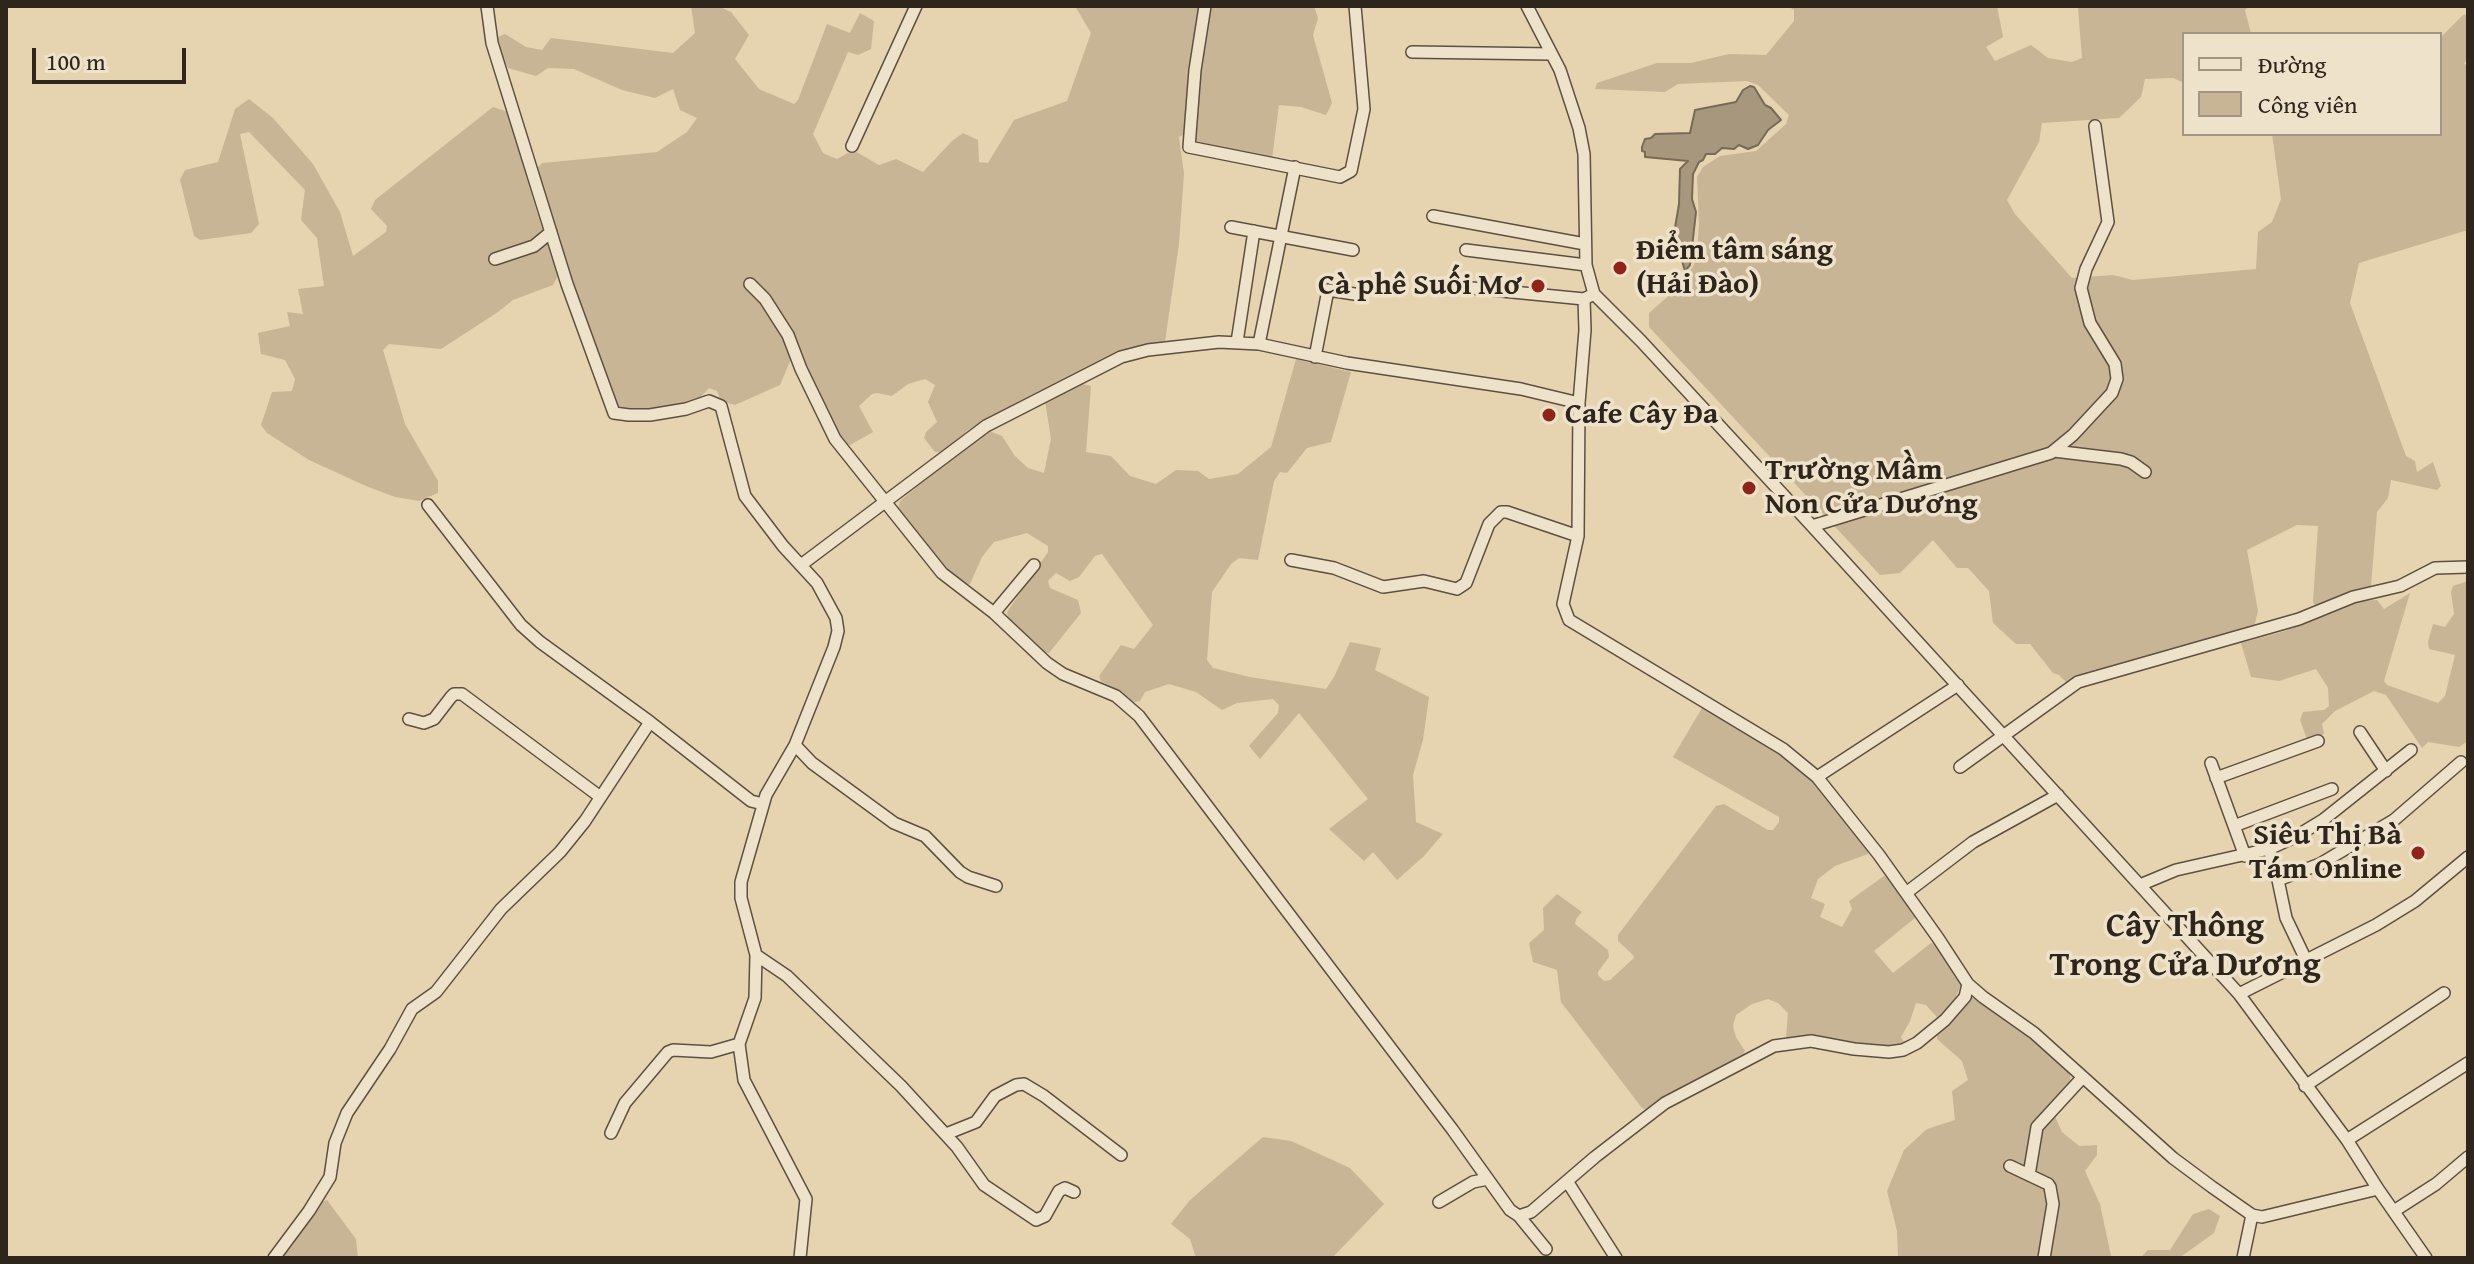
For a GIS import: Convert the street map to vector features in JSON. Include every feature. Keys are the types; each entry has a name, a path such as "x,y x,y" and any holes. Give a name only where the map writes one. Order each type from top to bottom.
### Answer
{"street":[{"path":"487,6 492,43 567,284 614,413 650,415 686,409 709,401 718,403 724,410 745,496 783,546 817,583 832,609 838,631 795,745 763,804 741,882 741,898 756,955 755,998 739,1044 744,1080 806,1199 800,1258"},
{"path":"852,146 916,6"},
{"path":"1205,6 1195,70 1189,147 1340,177 1351,171 1364,109 1355,6"},
{"path":"1527,6 1563,78 1584,154 1589,296 1579,403 1578,536 1563,604 1569,620 1783,749 1817,777 1906,893 1968,984 2034,1033 2173,1158 2252,1215 2271,1216 2378,1189"},
{"path":"1412,52 1551,54"},
{"path":"1812,526 2054,451 2112,393 2117,379 2115,364 2090,323 2081,288 2086,269 2108,222 2095,126"},
{"path":"1259,344 1295,167"},
{"path":"1433,216 1585,244"},
{"path":"1231,227 1353,250"},
{"path":"1237,342 1254,231"},
{"path":"495,259 534,246 551,232"},
{"path":"1466,250 1586,265"},
{"path":"750,284 765,299 788,335 835,439 942,573 994,613 1047,663 1063,674 1116,696 1139,716 1384,1038 1510,1210 1519,1216 1546,1249"},
{"path":"1451,286 1589,296 1641,341 2239,994 2347,1140 2426,1258"},
{"path":"1315,357 1328,290 1361,295"},
{"path":"801,565 986,426 1121,357 1148,350 1237,342 1259,344 1425,376 1521,389 1579,403"},
{"path":"2054,451 2121,459 2145,472"},
{"path":"428,505 521,625 540,642 751,801 763,804"},
{"path":"1291,560 1334,568 1383,587 1424,581 1457,589 1466,583 1489,524 1501,512 1578,536"},
{"path":"994,613 1034,565"},
{"path":"1960,767 2078,682 2299,619 2353,597 2400,586 2435,568 2468,567"},
{"path":"1817,777 1958,685"},
{"path":"409,719 424,723 434,719 454,694 462,694 599,796"},
{"path":"274,1258 330,1177 335,1143 347,1113 390,1049 412,1009 436,992 501,909 560,852 585,821 650,722"},
{"path":"2360,732 2386,771"},
{"path":"2216,778 2318,741"},
{"path":"795,745 812,763 894,823 925,836 960,872 996,886"},
{"path":"2140,885 2176,870 2269,849 2309,830 2411,750"},
{"path":"2278,880 2320,864 2394,820 2461,762"},
{"path":"2211,763 2245,856"},
{"path":"2234,826 2332,789"},
{"path":"1906,893 1973,842 2058,795"},
{"path":"2269,849 2286,918 2306,960"},
{"path":"2239,994 2376,925 2415,901 2468,857"},
{"path":"756,955 787,976 901,1086 967,1159 984,1185 1036,1220 1045,1216 1059,1191 1065,1188 1074,1192"},
{"path":"1519,1216 1539,1207 1665,1103 1774,1046 1811,1041 1889,1052 1903,1050 1938,1026 1965,997 1968,984"},
{"path":"2305,1086 2444,993"},
{"path":"611,1133 625,1103 668,1052 711,1052 739,1044"},
{"path":"2347,1140 2468,1063"},
{"path":"2029,1175 2037,1127 2082,1078"},
{"path":"946,1134 976,1122 995,1096 1024,1084 1121,1155"},
{"path":"2394,1211 2436,1184 2468,1157"},
{"path":"2010,1166 2048,1184 2052,1196 2044,1258"},
{"path":"1439,1202 1473,1182 1488,1179"},
{"path":"1567,1181 1616,1258"},
{"path":"2243,1258 2252,1215"}],"green space":[{"path":"691,6 718,6 731,12 749,35 735,59 759,89 794,104 827,24 850,33 860,13 874,21 871,49 858,55 848,52 813,134 823,153 837,159 853,150 879,165 896,159 923,172 963,133 978,140 979,162 988,163 1014,120 1067,101 1091,33 1075,6 1314,6 1318,18 1313,35 1332,103 1326,115 1301,107 1279,105 1272,159 1194,145 1183,135 1179,137 1184,174 1179,244 1165,342 1115,352 968,430 943,452 935,452 924,438 937,422 928,402 935,385 925,379 908,384 892,396 872,394 859,406 873,432 850,445 843,443 825,414 800,358 790,361 780,385 735,405 721,401 717,391 709,388 697,401 667,409 618,411 568,282 537,168 542,163 657,152 687,132 697,118 680,110 673,89 655,98 622,90 574,69 548,68 536,76 508,68 501,55 498,37 505,34 526,47 542,50 551,38 673,53 695,33"},
{"path":"1788,6 1997,6 2003,37 1986,47 1995,61 2031,45 2048,58 2072,62 2082,58 2078,8 2250,6 2245,10 2250,32 2182,32 2182,82 2173,78 2145,79 2141,97 2119,118 2042,123 2039,142 2007,200 2015,214 2072,278 2113,275 2133,280 2256,269 2258,232 2272,222 2281,199 2272,136 2442,136 2442,36 2463,15 2468,14 2468,59 2464,63 2468,67 2468,230 2359,263 2350,303 2406,456 2415,461 2417,472 2433,462 2441,486 2437,490 2391,480 2388,498 2377,512 2371,586 2366,591 2344,594 2318,609 2313,602 2318,526 2297,525 2247,550 2258,611 2254,627 2068,684 2053,673 2030,644 2016,644 1993,623 1989,591 1968,568 1957,568 1933,540 1900,573 1880,575 1649,327 1649,313 1674,291 1693,267 1699,224 1697,177 1703,167 1720,156 1756,151 1786,124 1789,115 1758,85 1747,81 1678,84 1665,92 1595,89 1597,83 1657,63 1691,63 1729,54 1766,55 1794,21 1794,10"},
{"path":"249,99 273,118 313,164 340,212 353,256 386,232 387,226 371,209 375,200 493,107 508,112 537,213 559,274 553,285 513,300 441,349 389,344 383,350 405,424 438,481 438,493 419,501 395,497 366,486 309,460 267,433 261,425 272,392 292,391 295,379 285,360 261,354 258,333 290,326 287,312 303,314 298,289 324,286 317,238 301,220 305,190 249,132 240,134 259,224 251,233 200,240 194,236 180,180 185,170 218,162 235,109"},
{"path":"1296,359 1351,372 1331,442 1307,448 1287,473 1280,472 1274,481 1258,560 1239,558 1231,564 1212,592 1207,660 1213,668 1326,689 1350,642 1381,648 1375,670 1429,697 1423,740 1413,775 1416,822 1443,834 1397,880 1373,852 1364,861 1329,829 1368,799 1299,713 1260,759 1249,746 1278,713 1279,705 1273,699 1237,703 1222,710 1196,692 1169,684 1145,692 1140,701 1134,702 1101,681 1099,676 1121,645 1134,649 1153,625 1102,554 1095,556 1079,577 1070,581 1056,573 1048,581 1050,588 1078,600 1081,613 1049,653 1044,652 1009,621 1007,612 1048,552 1048,546 1027,533 994,542 982,557 970,584 966,585 942,566 897,512 900,501 989,431 1002,436 1015,456 1028,468 1044,473 1051,439 1045,401 1082,384 1091,386 1086,452 1111,456 1130,476 1156,484 1176,470 1198,471 1209,479 1238,474 1271,447"},
{"path":"2468,581 2468,741 2459,747 2428,742 2422,748 2386,695 2374,691 2335,711 2322,724 2322,736 2308,742 2300,720 2303,712 2324,710 2329,706 2328,688 2316,669 2279,681 2251,677 2241,643 2285,631 2357,601 2377,600 2384,609 2410,593 2384,681 2387,685 2438,703 2445,696 2455,655 2429,649 2428,642 2433,624 2445,627 2454,614 2453,586"},
{"path":"1705,707 1815,778 1867,846 1868,854 1835,866 1818,879 1811,898 1825,904 1820,917 1842,927 1852,909 1849,901 1884,876 1891,878 1915,918 1874,951 1893,973 1931,943 1936,944 1960,977 1961,985 1952,1005 1942,1016 1937,1017 1926,1005 1916,1003 1901,1037 1906,1045 1897,1047 1789,1039 1786,1037 1788,1013 1778,1003 1768,999 1752,1004 1736,1015 1733,1026 1745,1051 1742,1057 1676,1091 1649,1110 1642,1108 1561,1002 1557,970 1533,962 1529,943 1544,930 1543,908 1557,894 1582,912 1575,924 1608,950 1609,957 1598,975 1604,981 1610,980 1634,958 1618,941 1618,935 1716,806 1724,804 1768,830 1773,830 1779,822 1779,817 1673,757"},
{"path":"1974,995 1989,1009 2016,1025 2070,1074 2071,1083 2050,1105 2062,1132 2079,1146 2097,1145 2097,1155 2085,1171 2100,1204 2111,1256 2124,1258 1898,1258 1897,1231 1887,1191 1904,1150 1927,1129 1955,1120 1952,1091 1968,1080 1962,1061 1937,1039 1937,1033"},
{"path":"1263,1137 1291,1141 1350,1168 1384,1204 1332,1258 1196,1258 1190,1239 1171,1224 1190,1200"},
{"path":"327,1200 356,1239 358,1258 277,1258 315,1205"},
{"path":"2209,1209 2220,1216 2214,1233 2179,1258 2140,1258 2148,1250 2170,1250 2193,1214"}],"shaded area":[{"path":"1750,86 1781,120 1768,130 1758,145 1748,149 1739,145 1734,149 1722,148 1715,154 1706,154 1699,162 1693,174 1692,199 1696,212 1690,265 1685,271 1674,234 1680,169 1688,161 1645,157 1642,147 1645,139 1655,134 1690,133 1695,110 1736,102 1743,90"}],"place":[{"name":"Điểm tâm sáng (Hải Đào)","path":"1620,268"},
{"name":"Cà phê Suối Mơ","path":"1538,286"},
{"name":"Cafe Cây Đa","path":"1549,415"},
{"name":"Trường Mầm Non Cửa Dương","path":"1749,488"},
{"name":"Siêu Thị Bà Tám Online","path":"2418,853"}],"district":[{"name":"Cây Thông Trong Cửa Dương","path":"2185,946"}]}
